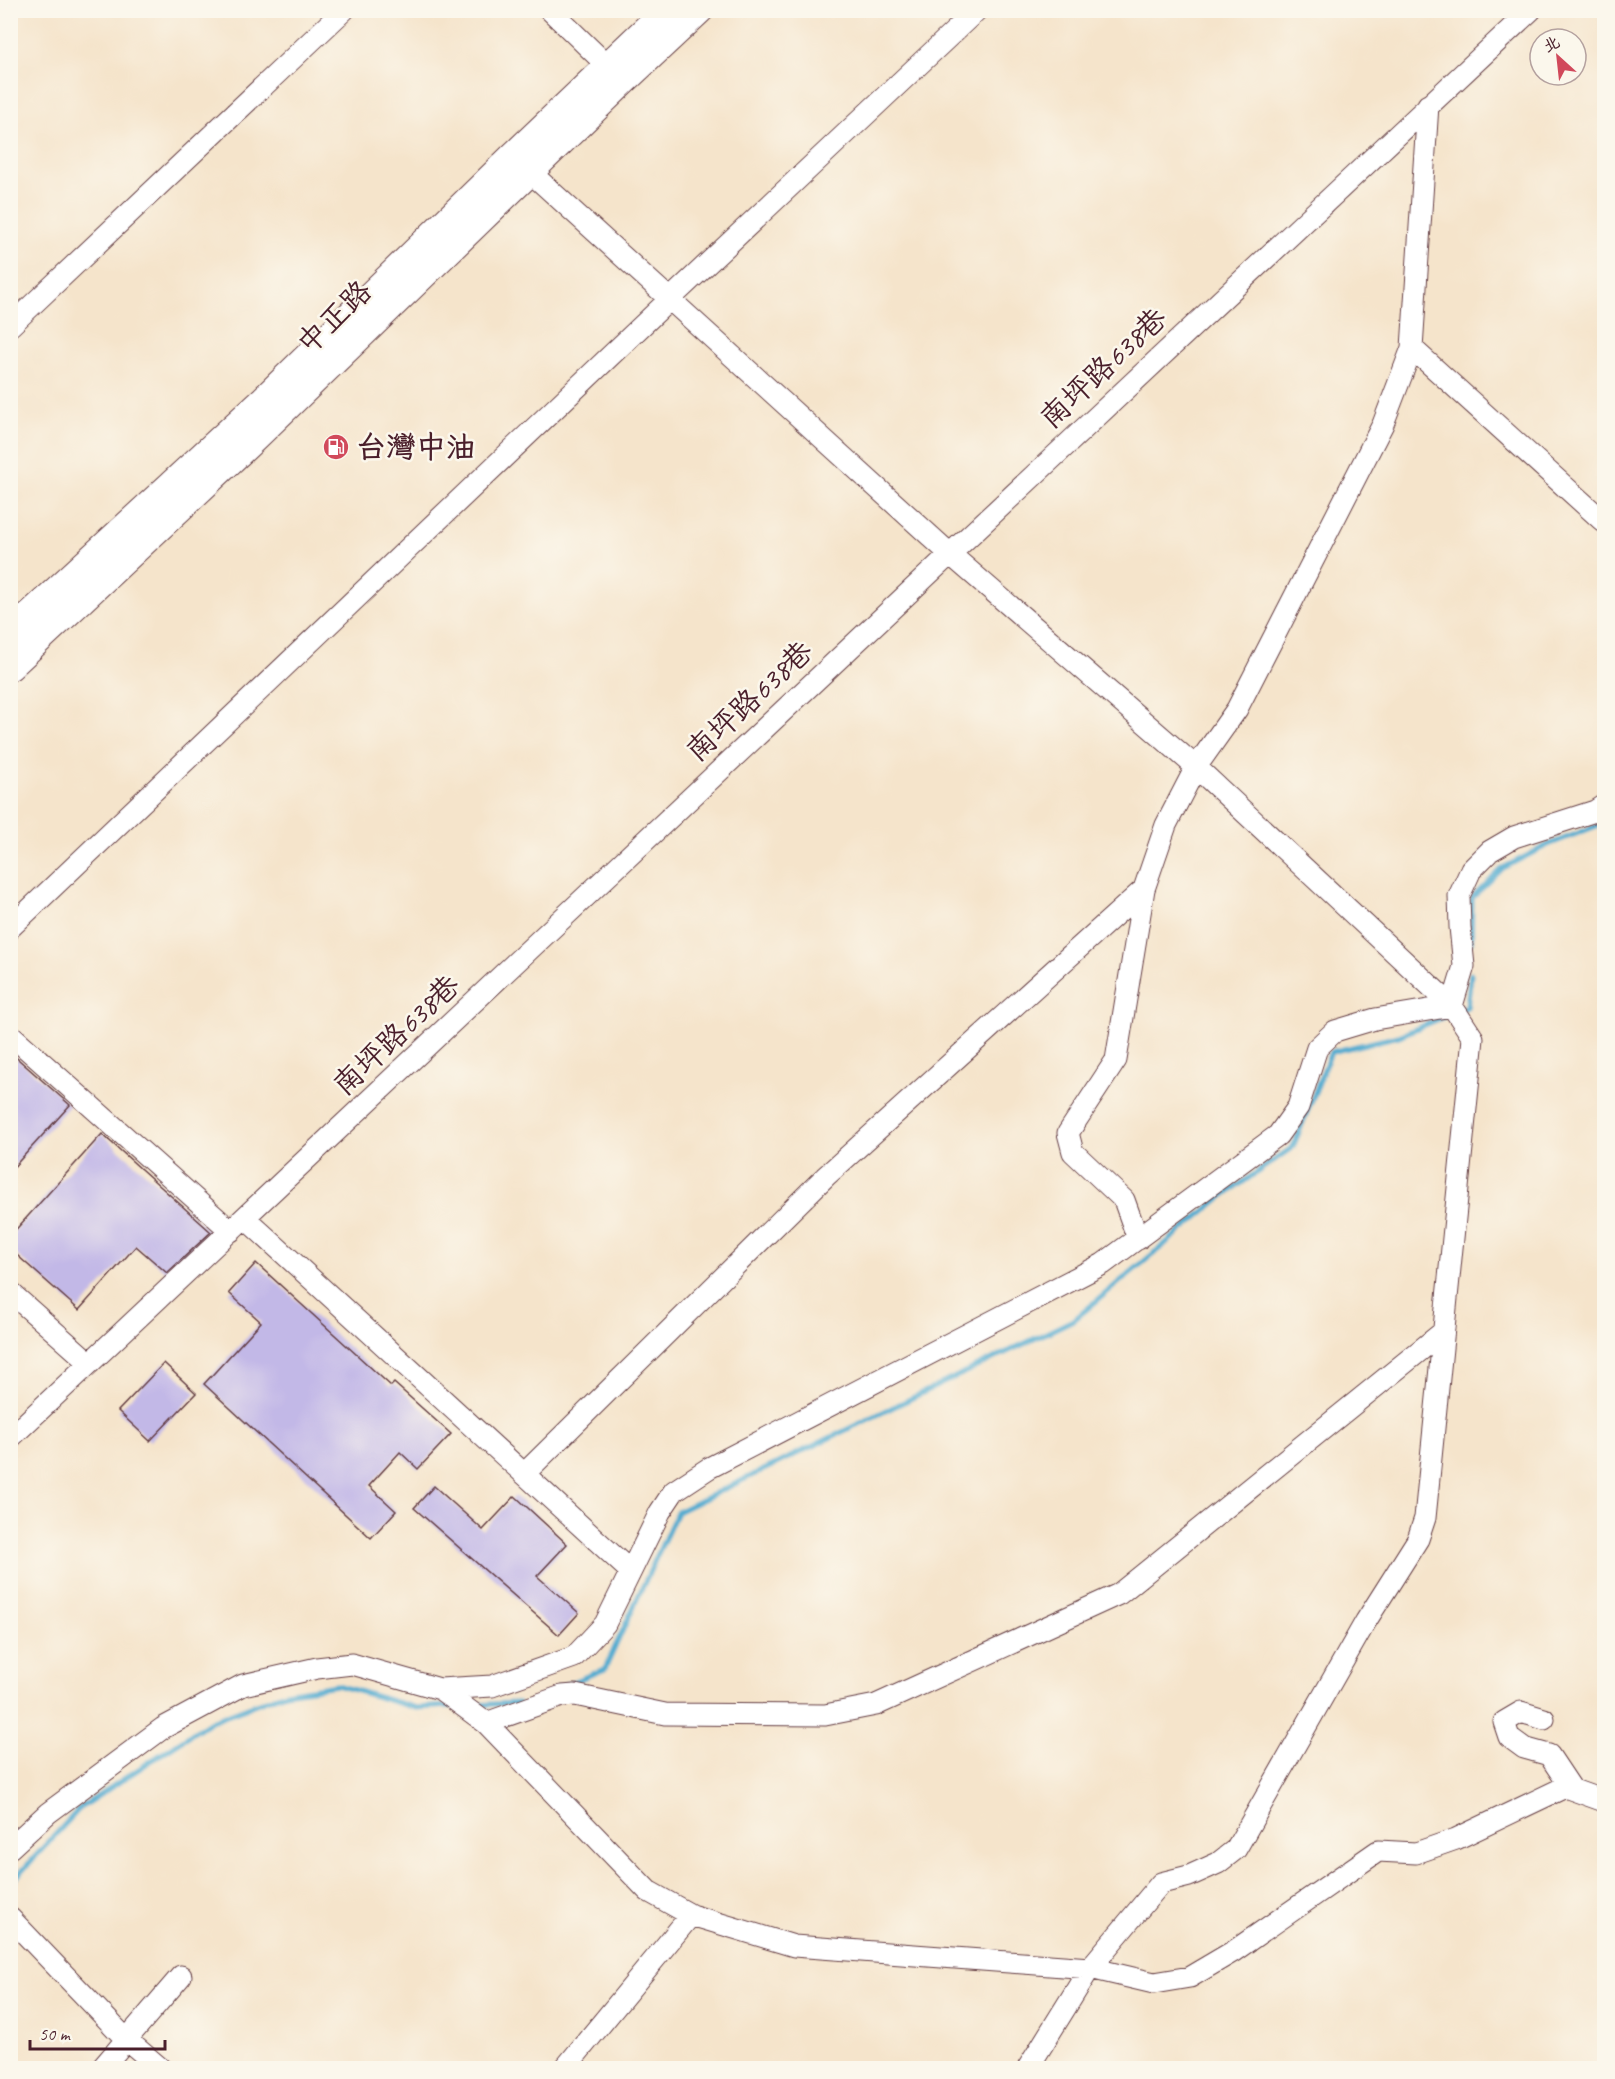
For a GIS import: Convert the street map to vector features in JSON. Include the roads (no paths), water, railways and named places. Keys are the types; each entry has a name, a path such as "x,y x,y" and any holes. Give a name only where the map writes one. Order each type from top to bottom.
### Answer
{"main road":[{"name":"中正路","path":"10,667 254,439 521,165 615,73 666,10"},
{"name":"中正路","path":"615,73 700,10"},
{"name":"中正路","path":"10,633 521,165"}],"street":[{"path":"10,326 344,10"},
{"path":"550,10 615,73"},
{"path":"10,928 977,10"},
{"name":"南坪路638巷","path":"10,1438 1531,10"},
{"path":"1138,1239 1124,1200 1073,1152 1068,1133 1116,1060 1144,888 1166,825 1196,767 1237,709 1383,424 1412,348 1428,105"},
{"path":"521,165 950,554 1196,767 1452,1006 1473,1038 1425,1518 1418,1539 1366,1621 1236,1849 1218,1863 1189,1876 1161,1883 1090,1968 1028,2068"},
{"path":"1412,348 1605,522"},
{"path":"1452,1006 1464,966 1459,896 1471,870 1490,851 1514,837 1595,811 1605,805"},
{"path":"524,1474 826,1176 1144,888"},
{"path":"10,1848 48,1813 163,1728 243,1685 317,1668 352,1664 440,1689 492,1686 573,1657 605,1624 660,1512 674,1491 709,1468 1103,1264 1278,1135 1298,1107 1317,1048 1335,1031 1375,1019 1452,1006"},
{"path":"10,1034 238,1225 524,1474 630,1571"},
{"path":"10,1292 90,1362"},
{"path":"486,1723 562,1696 575,1695 665,1714 825,1715 876,1705 1119,1594 1443,1332"},
{"path":"440,1689 486,1723 648,1891 691,1916 794,1946 1090,1968 1154,1983 1190,1977 1234,1951 1378,1851 1416,1853 1456,1839 1565,1787 1605,1801"},
{"path":"1544,1719 1521,1712 1504,1722 1509,1737 1524,1748 1549,1755 1571,1788"},
{"path":"565,2068 691,1916"},
{"path":"10,1918 126,2039 160,2068"},
{"path":"102,2068 181,1976"}],"waterway":[{"path":"1471,943 1472,898 1503,868 1548,845 1604,823"},
{"path":"1460,1010 1467,1007 1471,974"},
{"path":"557,1688 605,1669 677,1512 1075,1319 1219,1199 1293,1147 1331,1052 1399,1036 1446,1016"},
{"path":"10,1884 80,1808 211,1721 285,1693 337,1685 416,1708 452,1706"},
{"path":"473,1705 518,1703"}],"place":[{"name":"台灣中油","path":"336,447"}]}
